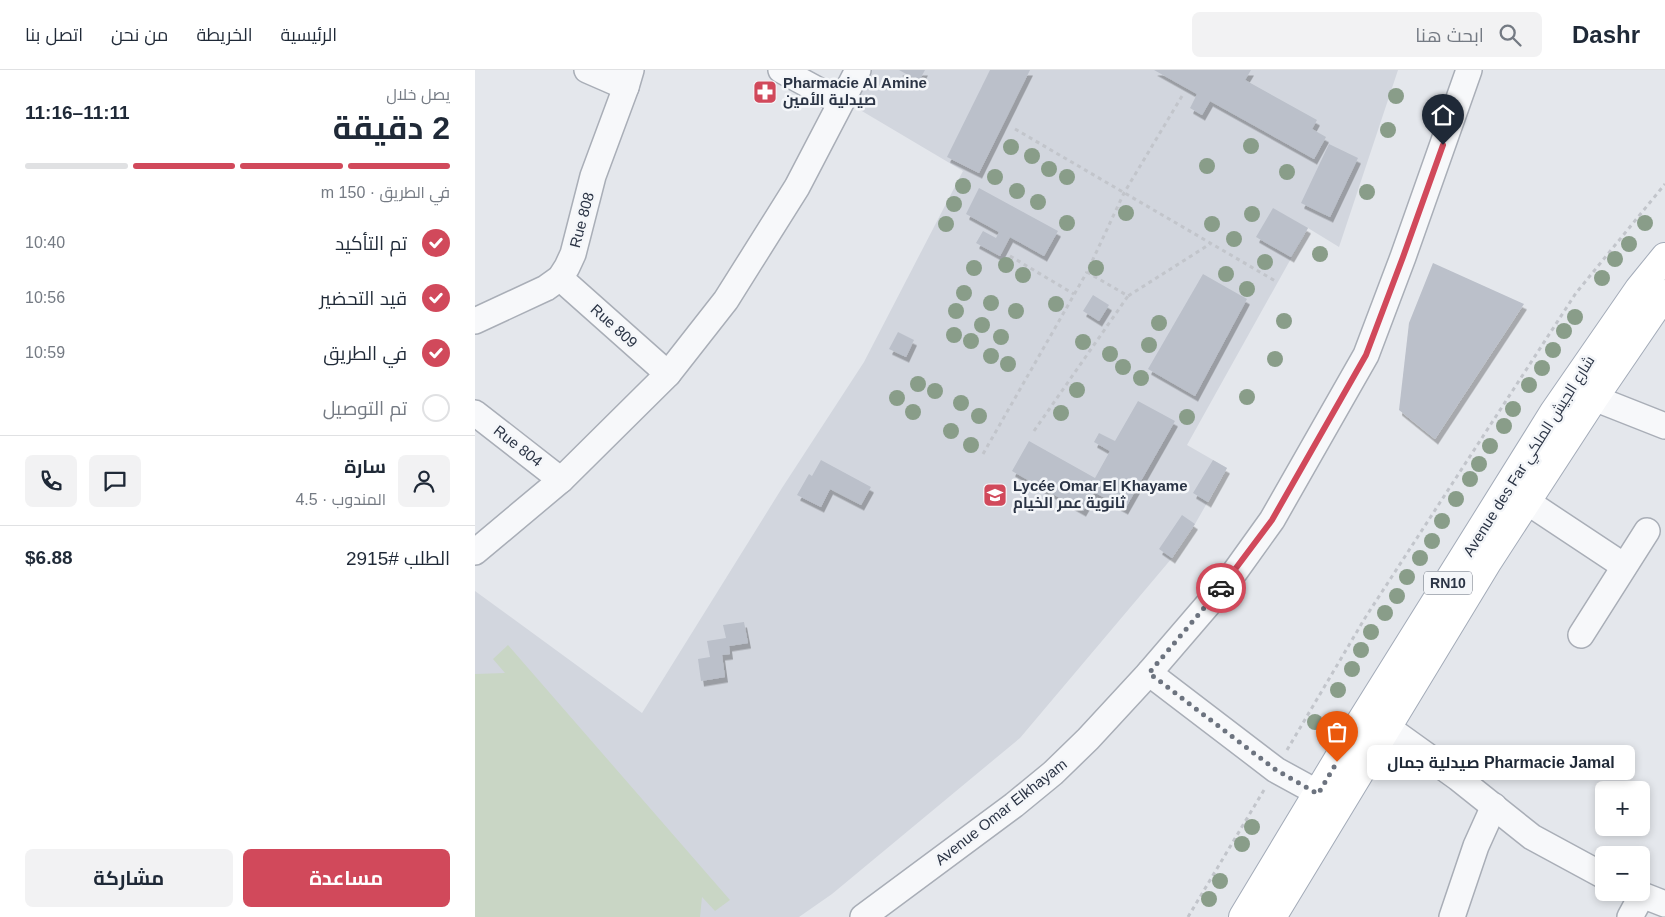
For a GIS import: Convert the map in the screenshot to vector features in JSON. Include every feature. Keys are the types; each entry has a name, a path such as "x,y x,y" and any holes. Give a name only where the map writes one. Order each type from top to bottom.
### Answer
{"main road":[{"name":"Avenue des Far شارع الجيش الملكي","path":"1243,917 1554,412 1639,289 1665,257"},
{"name":"Avenue des Far شارع الجيش الملكي","path":"1272,917 1526,501 1665,294"}],"street":[{"path":"587,70 628,78"},
{"path":"781,70 840,102"},
{"path":"475,552 561,480 668,374 726,300 797,187 858,70"},
{"name":"Avenue Omar Elkhayam","path":"863,917 1014,805 1089,740 1229,580 1272,520 1366,355 1469,70"},
{"name":"Rue 808","path":"475,320 546,288 560,278 567,267 573,254 593,176 628,78"},
{"name":"Rue 809","path":"560,278 668,374"},
{"path":"1594,398 1665,426"},
{"name":"Rue 804","path":"475,413 561,480"},
{"path":"1526,501 1624,566"},
{"path":"1581,635 1647,531"},
{"path":"1149,673 1276,770 1318,794"},
{"path":"1387,727 1494,806 1532,837 1595,871"},
{"path":"1451,917 1476,846 1494,806"},
{"path":"1650,898 1665,904"},
{"path":"1630,917 1636,901"}],"path":[{"path":"983,454 1087,272 1124,193 1182,96"},
{"path":"1015,129 1277,282"},
{"path":"1188,917 1365,618 1576,293 1665,184"},
{"path":"1034,430 1128,296 1210,244"},
{"path":"1010,256 1074,294"},
{"path":"1087,272 1128,296"}],"shaded area":[{"name":"Lycée Omar El Khayame ثانوية عمر الخيام","path":"863,70 1398,70 1339,247 1308,228 1187,445 1227,468 1195,524 1172,558 1020,738 832,894 799,917 475,917 475,591 642,713 782,488 864,362 963,171 845,101"}],"green space":[{"path":"508,645 730,900 715,911 702,897 700,917 475,917 475,674 505,673 493,659"}],"building":[{"path":"899,70 925,70 919,81"},
{"path":"990,70 1030,70 979,173 947,157"},
{"path":"1154,70 1251,70 1245,80 1317,120 1312,129 1326,137 1314,159 1210,101 1202,115 1190,108 1197,94"},
{"path":"1329,144 1358,158 1330,217 1301,203"},
{"path":"979,188 1058,231 1044,256 1010,237 1000,256 976,243 983,231 996,238 999,232 966,214"},
{"path":"1273,208 1308,228 1291,257 1256,237"},
{"path":"1433,263 1524,304 1435,439 1399,410 1409,323"},
{"path":"1203,274 1247,299 1195,396 1148,369"},
{"path":"1093,295 1109,305 1099,321 1083,311"},
{"path":"898,332 914,340 906,357 889,349"},
{"path":"1138,401 1175,421 1125,509 1094,492 1083,511 1012,471 1029,441 1095,478 1110,451 1094,442 1099,433 1115,441"},
{"path":"821,460 871,487 861,505 830,489 821,507 797,495 809,474 812,476"},
{"path":"1213,460 1227,468 1208,502 1193,493"},
{"path":"1182,515 1195,524 1172,558 1159,549"},
{"path":"744,622 748,643 729,646 730,654 722,655 725,677 701,681 698,659 710,657 707,641 726,638 723,625"}],"way so far":[{"path":"1221,588 1149,673 1276,770 1318,794 1337,762"}],"place":[{"name":"Pharmacie Al Amine صيدلية الأمين","path":"765,92"},
{"name":"Lycée Omar El Khayame ثانوية عمر الخيام","path":"995,495"},
{"name":"Pharmacie Jamal صيدلية جمال","path":"1337,762"}],"route":[{"path":"1221,588 1229,580 1272,520 1366,355 1443,145"}]}
